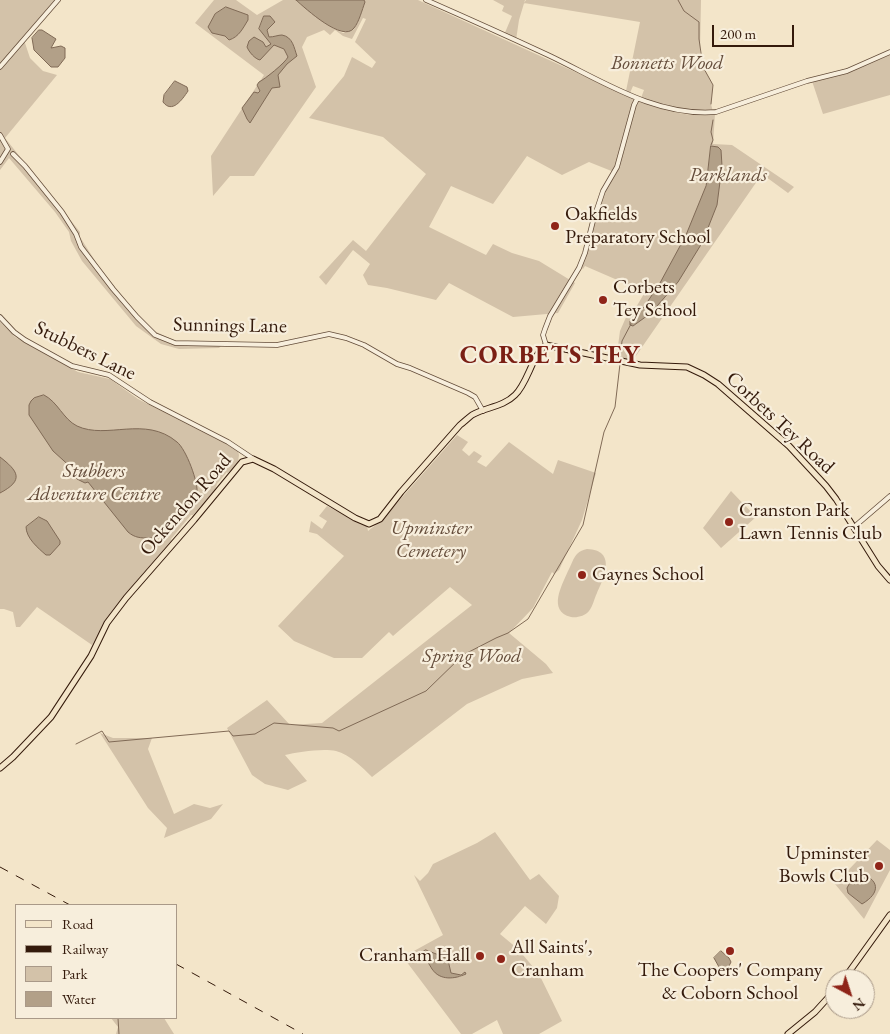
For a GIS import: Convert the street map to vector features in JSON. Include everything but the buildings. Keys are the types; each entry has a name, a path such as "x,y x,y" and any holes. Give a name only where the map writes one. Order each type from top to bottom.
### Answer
{"main road":[{"name":"Ockendon Road","path":"0,768 51,717 91,656 108,623 126,598 194,520 240,463 248,459 257,461 274,469 355,518 372,524 380,519 401,492 460,425 471,416 483,410 501,405 517,394 522,388 540,351 546,345"},
{"name":"Corbets Tey Road","path":"546,345 640,365 687,368 704,374 789,446 831,492 878,566 890,580"},
{"path":"851,969 890,915"},
{"path":"788,1034 815,1012 825,1001"}],"street":[{"path":"0,67 58,0"},
{"path":"426,0 516,40 637,98 661,107 705,113 716,112 807,81 847,71 890,52"},
{"path":"546,345 543,335 545,329 550,316 579,268 585,253 603,191 617,167 637,98"},
{"path":"0,135 7,146 6,154 0,162"},
{"name":"Sunnings Lane","path":"13,154 62,212 76,234 81,247 113,289 155,335 175,343 277,345 329,334 335,335 364,345 401,366 410,368 468,393 475,397 483,410"},
{"name":"Stubbers Lane","path":"0,317 14,332 72,366 109,375 150,402 257,461"},
{"path":"240,450 240,463"},
{"path":"854,527 890,496"}],"green space":[{"path":"0,0 55,0 23,37 30,58 43,71 57,75 5,138 80,232 80,237 99,267 152,330 176,341 225,342 219,348 179,349 161,344 136,326 82,261 71,241 69,232 55,212 9,158 0,170"},
{"name":"Parklands","path":"214,0 236,0 257,15 283,0 296,0 329,26 343,33 354,29 364,0 418,0 643,103 679,113 715,114 713,144 732,145 794,187 788,193 762,174 631,363 616,361 620,331 627,315 635,309 645,292 585,266 583,269 580,266 603,191 614,172 589,162 562,175 527,156 493,204 451,186 429,227 486,255 493,244 512,253 539,261 575,283 558,313 513,317 449,283 436,300 368,285 363,275 370,264 353,250 326,285 319,277 353,240 366,251 426,174 383,137 309,118 344,76 352,57 372,68 376,62 355,42 366,19 363,18 352,39 343,36 335,30 330,35 324,30 307,37 302,47 316,87 254,176 230,176 213,196 211,156 264,75 195,23"},
{"path":"493,0 525,0 516,40 504,35 512,16 502,11 504,6"},
{"name":"Bonnetts Wood","path":"526,0 701,0 700,51 703,67 713,85 711,104 713,112 680,110 641,98 644,90 633,86 630,93 626,91 640,22 524,3"},
{"path":"890,52 890,95 823,114 812,81"},
{"name":"Stubbers Adventure Centre","path":"0,321 15,337 78,372 110,379 138,399 238,451 238,462 227,472 217,484 215,490 191,515 171,539 172,541 129,591 109,617 92,645 37,607 20,627 16,627 13,612 0,609"},
{"path":"457,435 468,442 462,450 469,456 474,451 482,456 477,462 486,467 509,442 553,474 558,460 596,473 582,520 559,570 554,574 552,572 533,608 509,633 546,664 553,673 522,679 467,704 372,777 346,755 331,750 317,750 285,755 307,781 288,790 265,784 252,775 227,728 267,700 290,725 322,723 472,605 450,587 393,636 389,632 362,658 334,658 294,641 278,626 344,556 317,534 309,532 311,521 322,529 327,521 319,516 327,506 367,526 368,531 382,520"},
{"name":"Cranston Park Lawn Tennis Club","path":"731,491 756,517 721,548 703,528"},
{"path":"587,549 602,554 605,559 605,573 589,611 581,616 571,617 564,614 560,609 558,597 574,558 579,552"},
{"path":"100,733 113,738 152,738 148,749 174,814 194,804 210,808 223,804 211,819 164,838 167,828 148,808"},
{"path":"495,832 530,880 539,874 559,896 557,908 546,924 525,906 500,934 518,949 539,974 562,1021 539,1034 503,1034 497,1020 472,1034 461,1034 403,957 443,935 414,875 420,881 433,864 477,843","holes":["426,950 441,955 448,963 451,973 466,974 460,977 433,971 426,959 421,958"]},
{"path":"877,840 890,850 890,870 864,919 835,884"},
{"path":"112,1019 165,1019 174,1034 116,1034 118,1027"}],"water":[{"path":"296,0 364,0 365,2 354,28 349,31 342,31 325,23"},
{"path":"226,7 248,15 248,20 240,32 229,40 225,36 212,33 208,27 215,14"},
{"path":"264,16 270,16 275,22 267,30 269,37 282,35 289,38 297,56 278,75 280,87 272,88 250,123 242,108 254,92 258,93 260,91 257,85 259,82 275,71 288,57 284,49 274,45 260,60 254,57 248,49 249,41 254,37 263,42 266,47 271,44 259,29"},
{"path":"39,30 56,39 51,48 61,46 65,48 65,58 58,67 51,67 34,50 32,38"},
{"path":"175,81 187,87 188,91 177,104 170,107 163,102 164,95"},
{"path":"711,146 718,147 721,150 722,166 717,205 702,243 678,282 651,313 633,326 630,325 630,321 644,307 660,283 686,235 706,186"},
{"path":"44,395 77,426 101,431 152,430 165,434 181,446 194,475 197,495 192,505 170,531 156,538 141,538 133,535 128,532 88,482 85,483 77,479 74,470 53,451 29,415 31,401"},
{"path":"0,457 15,471 16,480 0,493"},
{"path":"39,517 47,521 60,541 60,544 50,555 46,555 36,546 30,539 27,531 26,527"},
{"path":"859,873 871,879 876,887 868,900 862,904 848,893 847,888 853,877"},
{"path":"426,950 448,960 451,973 461,975 465,972 466,974 453,978 439,976 426,959 416,958 418,954"},
{"path":"721,951 731,962 729,966 723,969 719,967 714,958"}],"waterway":[{"path":"678,0 684,11 699,22 699,39 703,67 713,85 711,104"},
{"path":"711,145 713,140 711,132 713,120"},
{"path":"620,359 622,341 631,324"},
{"path":"76,744 102,731 109,742 229,731 233,736 255,734 274,723 333,728 339,731 426,691 463,655 508,633 528,619 583,525 604,432 615,407 620,364"},
{"path":"118,1019 119,1034"}],"railway":[{"path":"0,867 68,904"},
{"path":"178,965 303,1034"}],"place":[{"name":"Oakfields Preparatory School","path":"555,226"},
{"name":"Corbets Tey School","path":"603,300"},
{"name":"Cranston Park Lawn Tennis Club","path":"729,522"},
{"name":"Gaynes School","path":"582,575"},
{"name":"Upminster Bowls Club","path":"879,866"},
{"name":"The Coopers' Company & Coborn School","path":"730,951"},
{"name":"Cranham Hall","path":"480,956"},
{"name":"All Saints', Cranham","path":"501,959"}],"district":[{"name":"CORBETS TEY","path":"550,356"}],"park label":[{"name":"Upminster Cemetery","path":"431,540"},
{"name":"Spring Wood","path":"472,657"}]}
